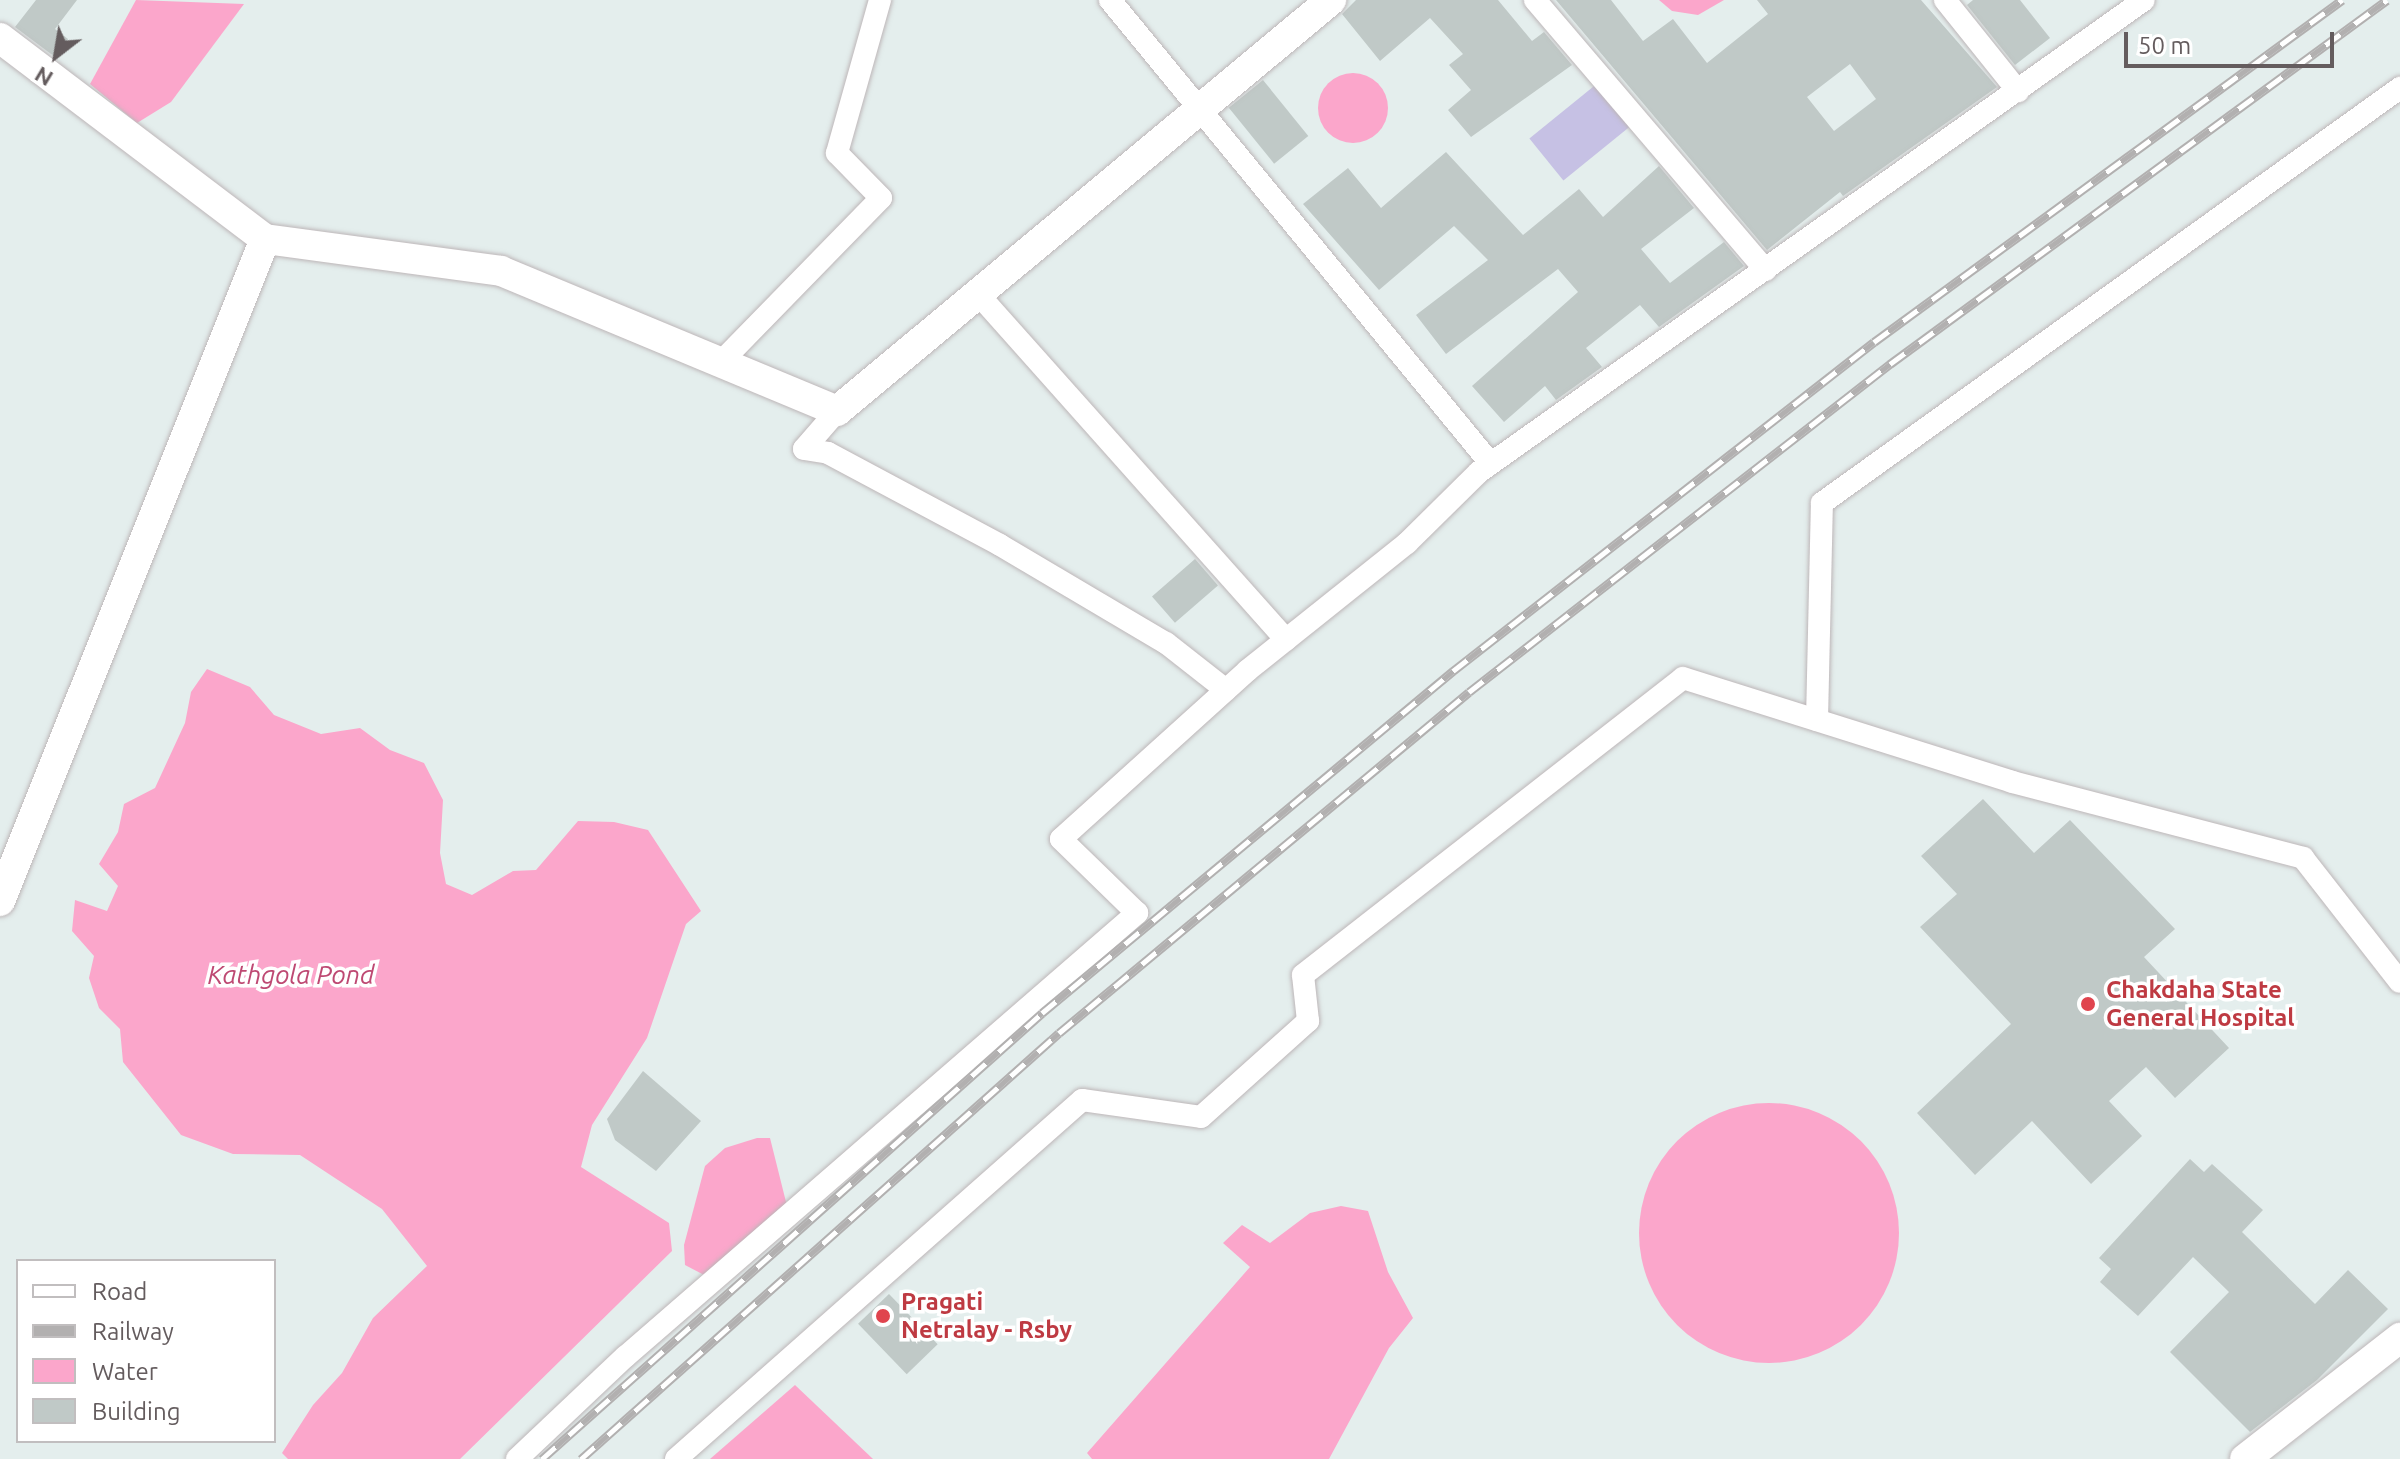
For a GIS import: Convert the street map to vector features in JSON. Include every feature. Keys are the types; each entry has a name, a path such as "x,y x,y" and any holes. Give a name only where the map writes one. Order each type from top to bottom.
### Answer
{"main road":[{"path":"0,38 265,239 501,271 837,411 1331,0"},
{"path":"0,901 265,239"},
{"path":"2245,1459 2400,1338"}],"street":[{"path":"721,362 881,198 837,153 880,0"},
{"path":"1110,0 1202,107 1491,464"},
{"path":"1535,0 1766,270"},
{"path":"1945,0 2018,91"},
{"path":"517,1459 625,1357 1137,913 1061,839 1226,690 1407,543 1491,464 2144,0"},
{"path":"1817,720 1822,503 2400,88"},
{"path":"978,294 1286,640"},
{"path":"837,411 804,449 828,453 1000,545 1166,643 1226,690"},
{"path":"676,1459 1082,1100 1201,1117 1308,1021 1303,975 1683,678 2012,782 2303,858 2400,982"}],"shaded area":[{"path":"1604,78 1638,120 1563,180 1529,138"}],"water":[{"path":"136,0 244,4 171,102 137,123 90,84"},
{"path":"1659,0 1724,0 1698,15 1672,11"},
{"path":"1353,73 1378,83 1388,108 1378,133 1353,143 1328,133 1318,108 1328,83"},
{"name":"Kathgola Pond","path":"207,669 250,687 274,715 321,734 360,728 390,750 424,763 443,800 440,853 446,884 472,895 513,871 536,870 578,821 614,822 648,830 701,911 686,924 647,1038 592,1125 581,1167 669,1223 672,1251 460,1459 288,1459 282,1453 313,1405 342,1373 373,1318 427,1266 382,1209 300,1155 233,1154 181,1135 123,1062 120,1029 99,1008 89,978 94,956 72,931 75,900 107,911 118,886 99,864 118,832 124,804 155,788 185,723 191,692"},
{"path":"1769,1103 1807,1108 1830,1118 1852,1132 1870,1150 1894,1195 1899,1233 1894,1271 1884,1294 1870,1316 1852,1334 1807,1358 1769,1363 1731,1358 1708,1348 1686,1334 1668,1316 1644,1271 1639,1233 1644,1195 1654,1172 1668,1150 1686,1132 1731,1108"},
{"path":"757,1138 770,1138 787,1206 706,1276 685,1265 684,1245 705,1166 725,1148"},
{"path":"1341,1206 1368,1211 1388,1272 1413,1318 1389,1348 1329,1459 1092,1459 1087,1453 1250,1267 1223,1243 1242,1225 1270,1243 1310,1213"},
{"path":"795,1385 873,1459 710,1459"}],"building":[{"path":"36,0 77,0 55,29 68,39 55,57 15,27"},
{"path":"1356,0 1498,0 1532,41 1544,32 1572,65 1471,137 1448,110 1471,90 1449,65 1463,54 1430,18 1380,61 1342,14"},
{"path":"1556,0 1611,0 1643,41 1673,19 1707,63 1768,14 1757,0 1921,0 1997,87 1843,196 1840,192 1767,250","holes":["1850,64 1876,99 1834,131 1807,97"]},
{"path":"1973,0 2020,0 2050,38 2015,65 1967,5"},
{"path":"1263,80 1308,136 1274,164 1229,108"},
{"path":"1446,152 1523,235 1579,189 1603,217 1659,166 1694,208 1641,249 1670,283 1724,242 1744,266 1659,327 1640,305 1586,348 1602,367 1556,400 1545,386 1504,422 1472,386 1578,292 1558,269 1446,354 1416,315 1488,260 1454,226 1379,290 1303,204 1348,168 1381,208"},
{"path":"1195,559 1218,585 1175,623 1152,596"},
{"path":"1983,799 2034,853 2070,820 2175,929 2144,957 2229,1048 2175,1098 2146,1067 2109,1101 2142,1136 2091,1184 2032,1121 1975,1175 1917,1113 2011,1024 1920,927 1957,894 1921,856"},
{"path":"643,1071 701,1121 656,1171 615,1140 607,1119"},
{"path":"2190,1159 2204,1172 2212,1164 2263,1210 2242,1232 2315,1304 2348,1270 2388,1309 2317,1380 2250,1432 2170,1352 2229,1292 2193,1257 2138,1316 2100,1282 2111,1269 2099,1258"},
{"path":"889,1294 938,1344 907,1374 858,1324"}],"railway":[{"path":"542,1459 1042,1013 1453,671 1874,342 2342,0"},
{"path":"581,1459 1059,1033 1469,692 1890,364 2387,0"}],"place":[{"name":"Chakdaha State General Hospital","path":"2088,1004"},
{"name":"Pragati Netralay - Rsby","path":"883,1316"}]}
